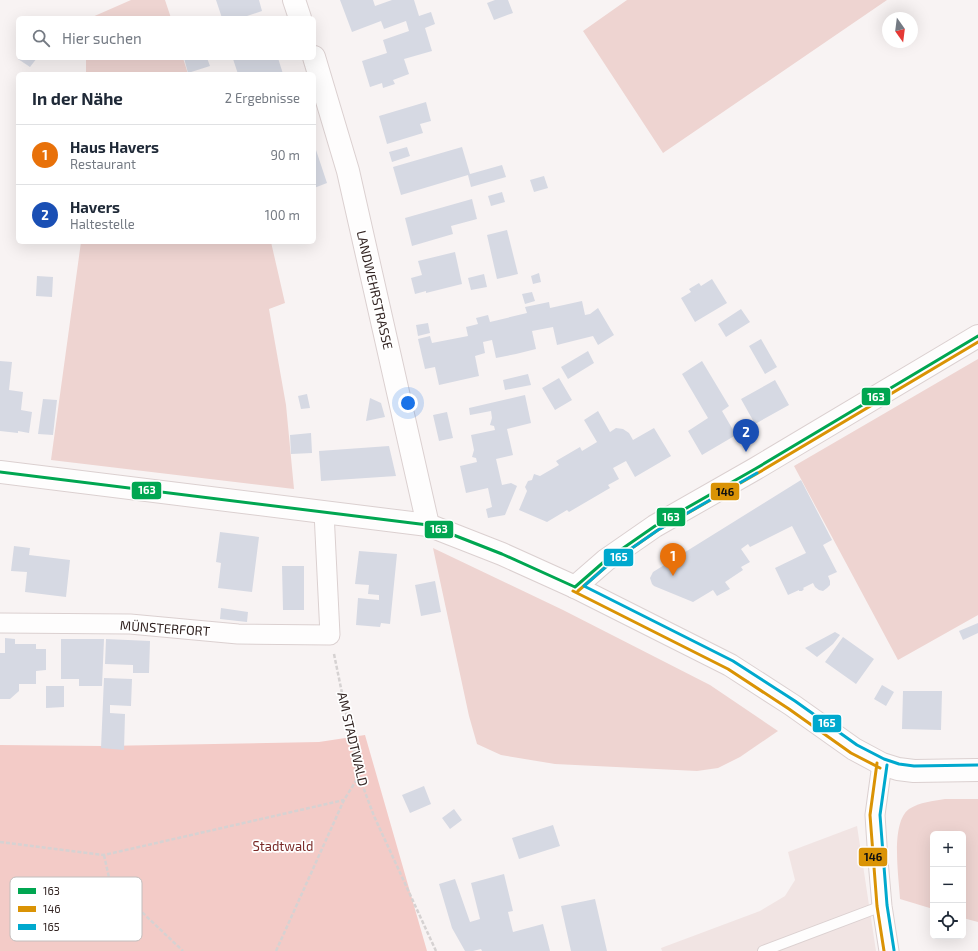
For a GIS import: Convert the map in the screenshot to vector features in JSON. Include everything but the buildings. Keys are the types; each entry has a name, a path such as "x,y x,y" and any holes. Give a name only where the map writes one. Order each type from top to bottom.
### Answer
{"main road":[{"path":"294,0 299,16"},
{"name":"LANDWEHRSTRASSE","path":"315,60 348,171 428,525"},
{"path":"575,588 606,560 655,526 748,473 978,336"},
{"path":"0,472 428,525 502,554 575,588 730,665 792,705 854,749 882,764 898,769 978,770"}],"street":[{"path":"324,512 330,635"},
{"name":"MÜNSTERFORT","path":"0,623 130,624 238,634 330,635"},
{"path":"882,764 875,815 882,906 889,951"}],"lane":[{"path":"763,951 882,906"}],"path":[{"name":"AM STADTWALD","path":"330,635 359,776 374,816 436,951"},
{"path":"276,951 344,800 359,776"},
{"path":"0,842 104,855 344,800"},
{"path":"104,855 109,877"},
{"path":"142,912 183,951"}],"shaded area":[{"path":"131,0 165,0 170,16 95,16"},
{"path":"627,0 887,0 663,153 583,31"},
{"path":"86,60 184,60 187,72 86,72"},
{"path":"81,244 271,244 285,303 269,309 286,405 294,489 51,460"},
{"path":"978,359 978,615 898,660 794,466"},
{"path":"433,548 563,610 710,685 778,731 740,757 718,768 697,771 555,764 501,755 477,744 469,716"},
{"path":"945,799 978,799 978,922 966,919 966,831 930,831 930,908 900,899 897,865 899,826 903,816 909,809 927,802"},
{"path":"857,826 876,951 662,951 661,948 760,911 785,896 795,880 788,852"}],"green space":[{"name":"Stadtwald","path":"365,735 427,951 0,951 0,745 103,746 319,742"}],"transit line":[{"name":"163","path":"575,587 606,560 655,526 755,469 978,336"},
{"name":"146","path":"578,591 609,564 658,530 758,473 978,342"},
{"name":"163","path":"0,472 428,525 502,554 575,587"},
{"name":"165","path":"757,473 658,530 609,564 584,586 733,661 795,701 857,745 884,759 899,764 914,766 978,765"},
{"name":"146","path":"573,591 728,669 789,709 851,753 880,768"},
{"name":"146","path":"877,763 870,815 877,906 884,951"},
{"name":"165","path":"887,765 880,815 887,905 894,950"}],"place":[{"name":"Havers","path":"746,452"},
{"name":"Haus Havers","path":"673,576"}]}
